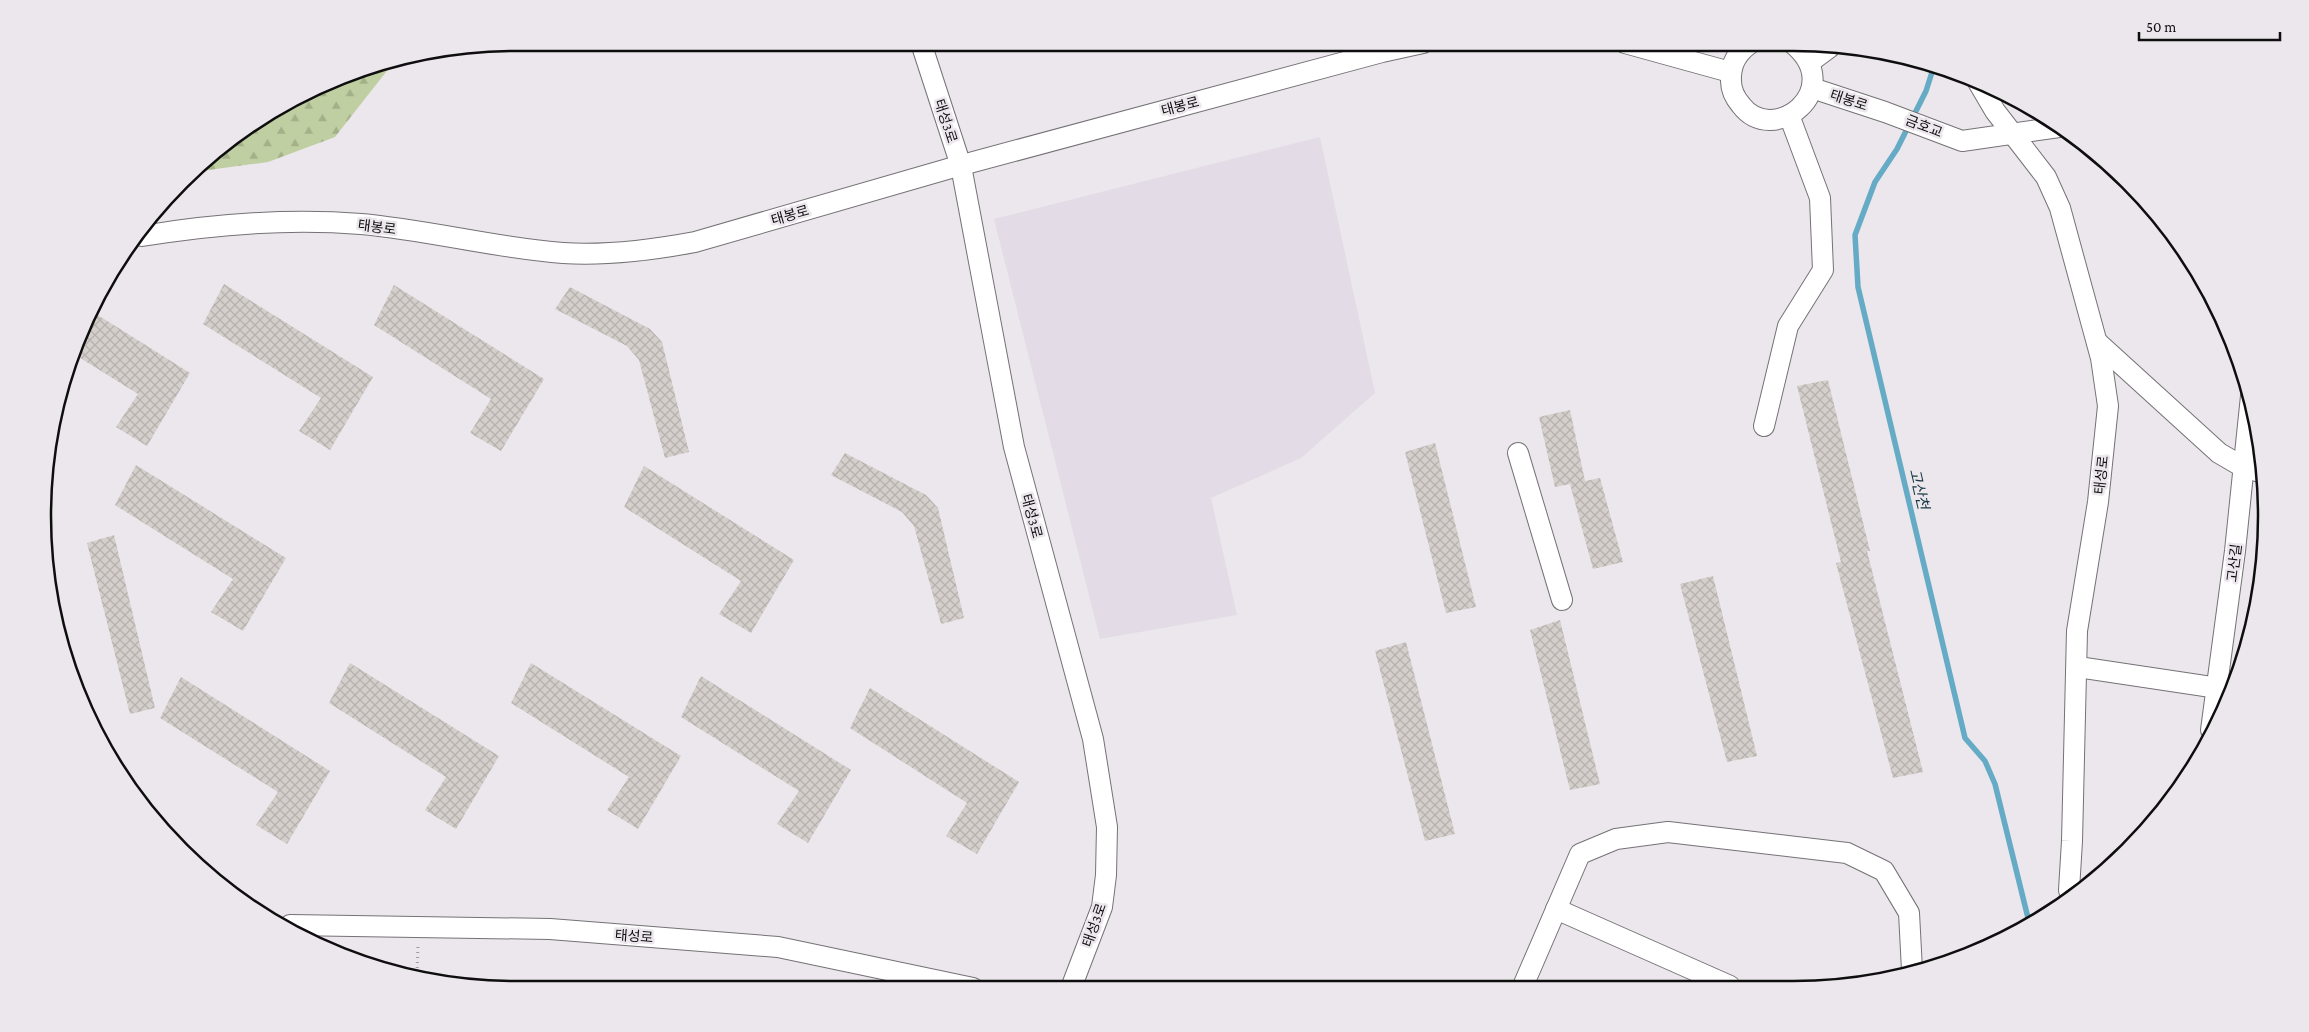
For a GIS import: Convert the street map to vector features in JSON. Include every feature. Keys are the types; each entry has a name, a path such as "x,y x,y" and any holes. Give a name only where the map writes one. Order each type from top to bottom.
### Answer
{"street":[{"name":"태성3로","path":"924,51 961,166 1014,447 1093,739 1107,827 1106,875 1102,908 1073,981"},
{"name":"태봉로","path":"145,235 206,226 308,221 362,224 511,247 565,253 621,252 663,248 695,242 961,166 1386,51"},
{"path":"1656,51 1730,72"},
{"path":"1741,51 1734,59 1730,72 1735,98 1744,109 1756,117 1770,120 1796,112 1806,102 1812,88 1813,75 1810,62 1802,51"},
{"path":"1810,62 1824,52"},
{"name":"태봉로","path":"1812,88 1885,112"},
{"name":"태성로","path":"1984,92 1994,111 2046,177 2060,208 2101,358 2108,406 2098,502 2078,631 2069,890"},
{"name":"금호교","path":"1885,112 1962,141 2014,134"},
{"path":"1764,426 1788,326 1823,270 1820,198 1789,115"},
{"path":"2014,134 2049,129"},
{"path":"2097,342 2219,453 2243,467 2256,471"},
{"name":"고산길","path":"2214,713 2235,551 2248,421"},
{"path":"1518,453 1562,600"},
{"path":"2078,667 2218,688"},
{"path":"1525,981 1580,854 1616,839 1668,832 1847,853 1884,871 1909,913 1912,965"},
{"path":"1556,909 1719,981"},
{"name":"태성로","path":"296,925 550,929 778,947 941,981"}],"path":[{"path":"417,970 420,927"}],"shaded area":[{"path":"1320,137 1375,393 1301,458 1211,498 1237,615 1100,639 994,219"}],"green space":[{"path":"388,70 335,137 268,162 206,170 233,147 310,99"}],"building":[{"path":"224,284 373,377 330,450 299,431 321,398 203,324"},
{"path":"394,285 544,379 501,451 470,433 491,399 374,325"},
{"path":"570,287 650,329 662,342 689,452 665,458 639,360 627,346 555,309"},
{"path":"97,315 190,373 147,446 116,427 138,394 80,358"},
{"path":"1828,380 1870,551 1867,551 1923,772 1893,778 1836,563 1841,562 1797,386"},
{"path":"1570,410 1585,481 1600,478 1623,562 1593,569 1570,484 1555,487 1539,417"},
{"path":"1435,443 1476,607 1446,613 1405,452"},
{"path":"845,453 926,495 938,508 964,618 941,624 914,526 902,512 831,475"},
{"path":"136,465 286,558 243,631 211,612 233,579 115,505"},
{"path":"644,466 794,560 751,633 719,614 741,581 624,507"},
{"path":"114,535 155,708 130,714 87,543"},
{"path":"1713,576 1757,756 1727,762 1680,584"},
{"path":"1560,620 1600,784 1570,790 1530,630"},
{"path":"1406,642 1455,834 1425,841 1375,651"},
{"path":"350,663 499,756 456,829 425,810 446,777 329,703"},
{"path":"531,663 681,756 638,829 607,810 629,777 511,703"},
{"path":"701,676 851,770 808,843 777,824 799,791 681,717"},
{"path":"181,677 330,771 287,844 256,825 278,792 160,718"},
{"path":"870,688 1019,782 977,854 946,836 967,803 850,728"}],"waterway":[{"name":"고산천","path":"1932,73 1926,91 1897,149 1875,182 1855,235 1858,287 1965,738 1985,761 1995,784 2028,916"}]}
